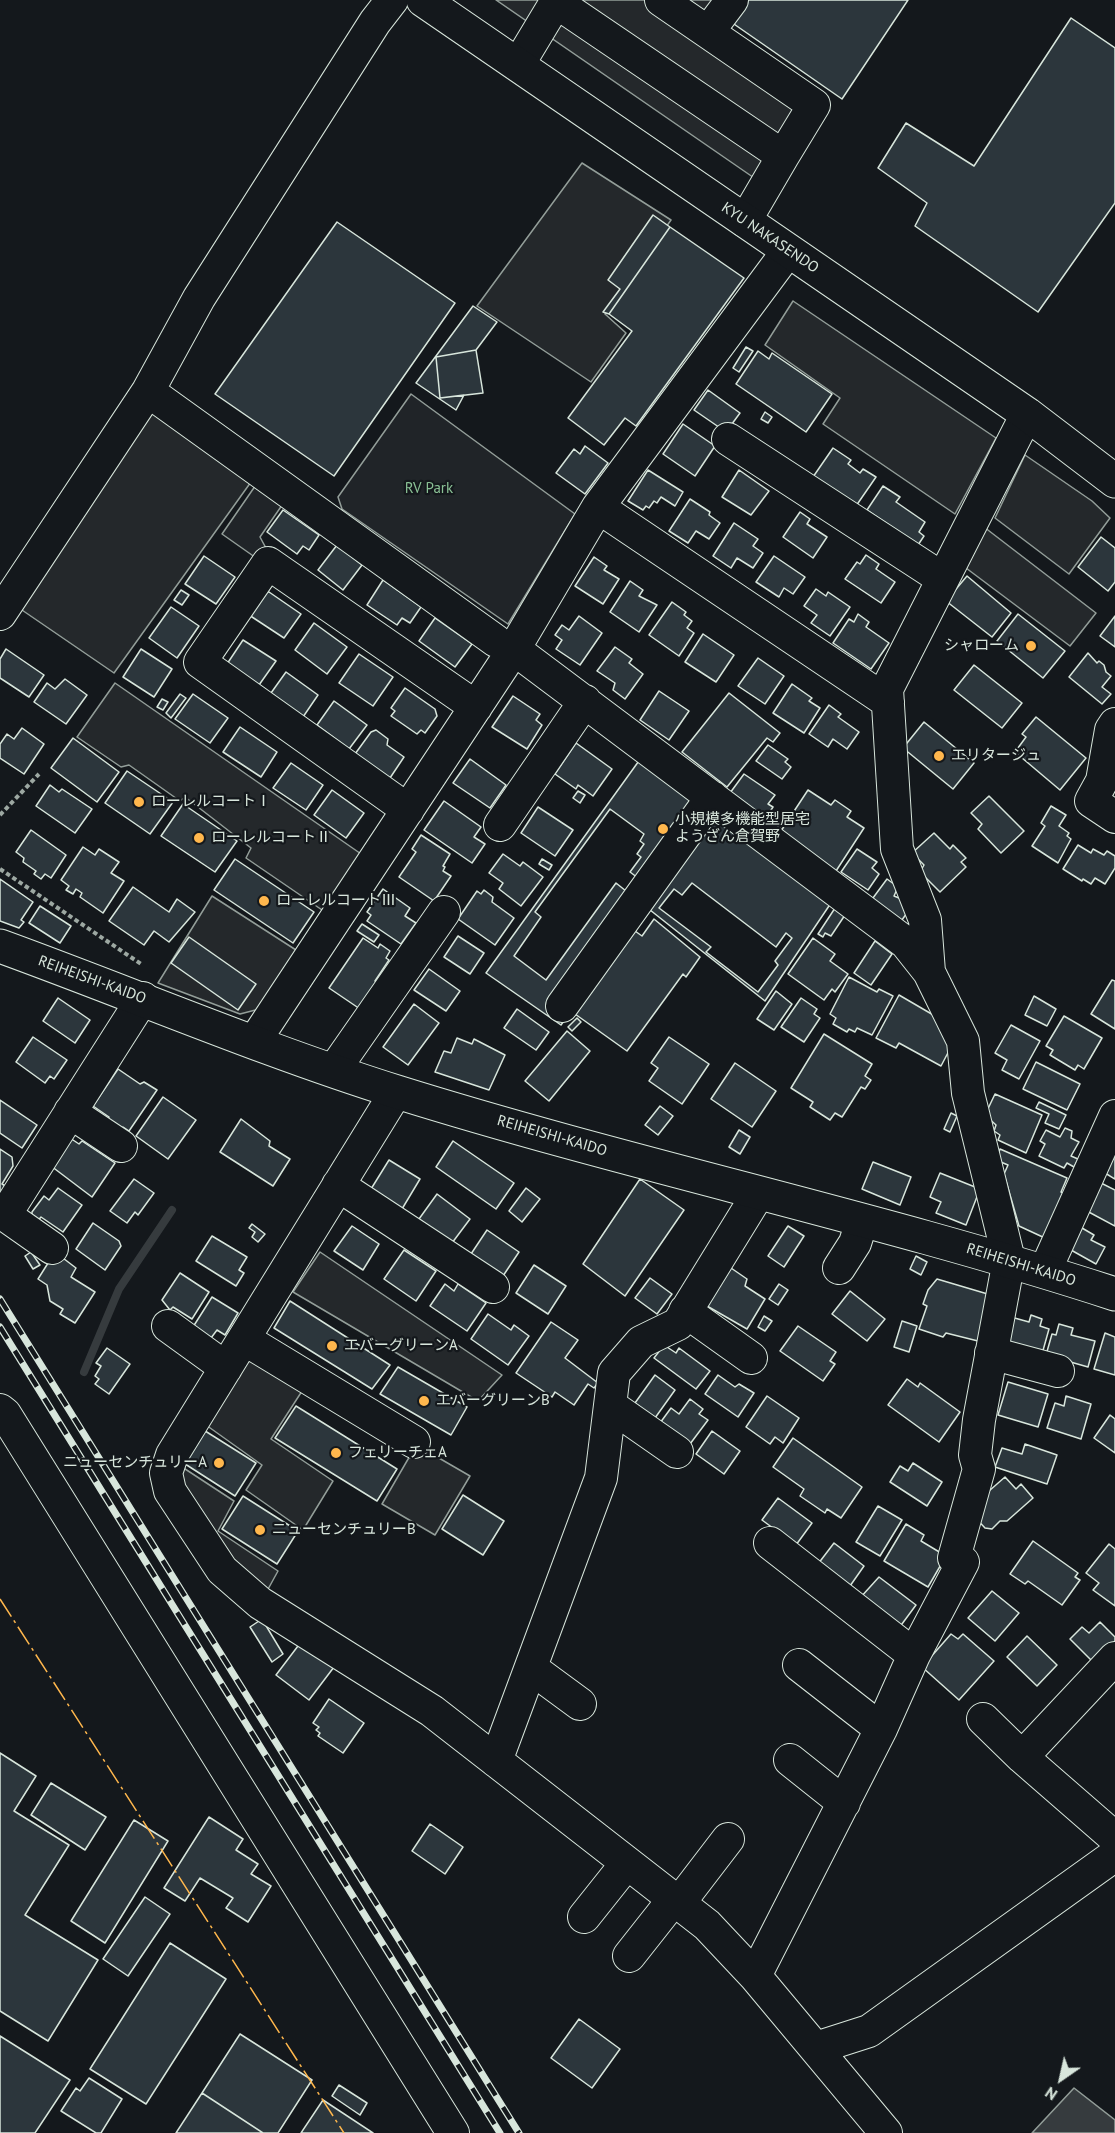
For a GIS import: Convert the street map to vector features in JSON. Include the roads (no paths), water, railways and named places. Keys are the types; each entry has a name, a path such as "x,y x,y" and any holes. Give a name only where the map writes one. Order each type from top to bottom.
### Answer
{"main road":[{"name":"KYU NAKASENDO","path":"423,0 1111,470"},
{"name":"REIHEISHI-KAIDO","path":"0,946 144,983 254,1041 396,1092 758,1194 1009,1260 1115,1294"}],"street":[{"path":"0,614 148,391 199,298 375,22 393,0"},
{"path":"661,0 814,105 745,221"},
{"path":"708,32 732,0"},
{"path":"519,65 567,4 783,156"},
{"path":"254,1041 476,707 505,645 598,507 788,251"},
{"path":"148,391 585,701 906,943 929,972 963,1041 968,1093 1009,1260 979,1420 975,1455 979,1468 954,1558 963,1562 914,1654 881,1729 756,1976"},
{"path":"929,972 924,920 897,849 887,689 1027,414"},
{"path":"728,439 943,579"},
{"path":"598,507 888,702"},
{"path":"408,810 200,662 268,563 476,707"},
{"path":"500,825 585,701"},
{"path":"1115,724 1111,730 1102,781 1091,801 1115,817"},
{"path":"562,1006 712,797"},
{"path":"334,1070 444,912"},
{"path":"52,1248 5,1215 70,1112 144,983"},
{"path":"396,1092 172,1455 166,1473 170,1491 222,1570 260,1603 432,1711 707,1925 756,1976 886,2133"},
{"path":"70,1112 122,1146"},
{"path":"1045,1271 1115,1116"},
{"path":"338,1185 493,1287"},
{"path":"496,1761 601,1478 614,1373 641,1342 678,1324 758,1194"},
{"path":"839,1268 855,1243 862,1221"},
{"path":"686,1311 751,1358"},
{"path":"168,1326 226,1368"},
{"path":"244,1339 414,1442"},
{"path":"991,1353 1058,1371"},
{"path":"611,1406 677,1452"},
{"path":"2,1416 453,2133"},
{"path":"771,1543 914,1654"},
{"path":"1022,1757 1115,1658"},
{"path":"799,1665 881,1729"},
{"path":"531,1668 580,1704"},
{"path":"983,1719 1022,1757 1115,1838"},
{"path":"790,1760 844,1803"},
{"path":"629,1956 728,1839"},
{"path":"816,2048 869,2031 1115,1855"},
{"path":"584,1917 627,1863"}],"waterway":[{"path":"84,1372 119,1289 172,1210"}],"railway":[{"path":"0,1299 519,2133"},
{"path":"0,1327 500,2133"}],"place":[{"name":"シャローム","path":"1031,646"},
{"name":"エリタージュ","path":"939,756"},
{"name":"ローレルコートⅠ","path":"139,802"},
{"name":"小規模多機能型居宅 ようざん倉賀野","path":"663,829"},
{"name":"ローレルコートⅡ","path":"199,838"},
{"name":"ローレルコートⅢ","path":"264,901"},
{"name":"エバーグリーンA","path":"332,1346"},
{"name":"エバーグリーンB","path":"424,1401"},
{"name":"フェリーチェA","path":"336,1453"},
{"name":"ニューセンチュリーA","path":"219,1463"},
{"name":"ニューセンチュリーB","path":"260,1530"}],"park label":[{"name":"RV Park","path":"429,489"}]}
